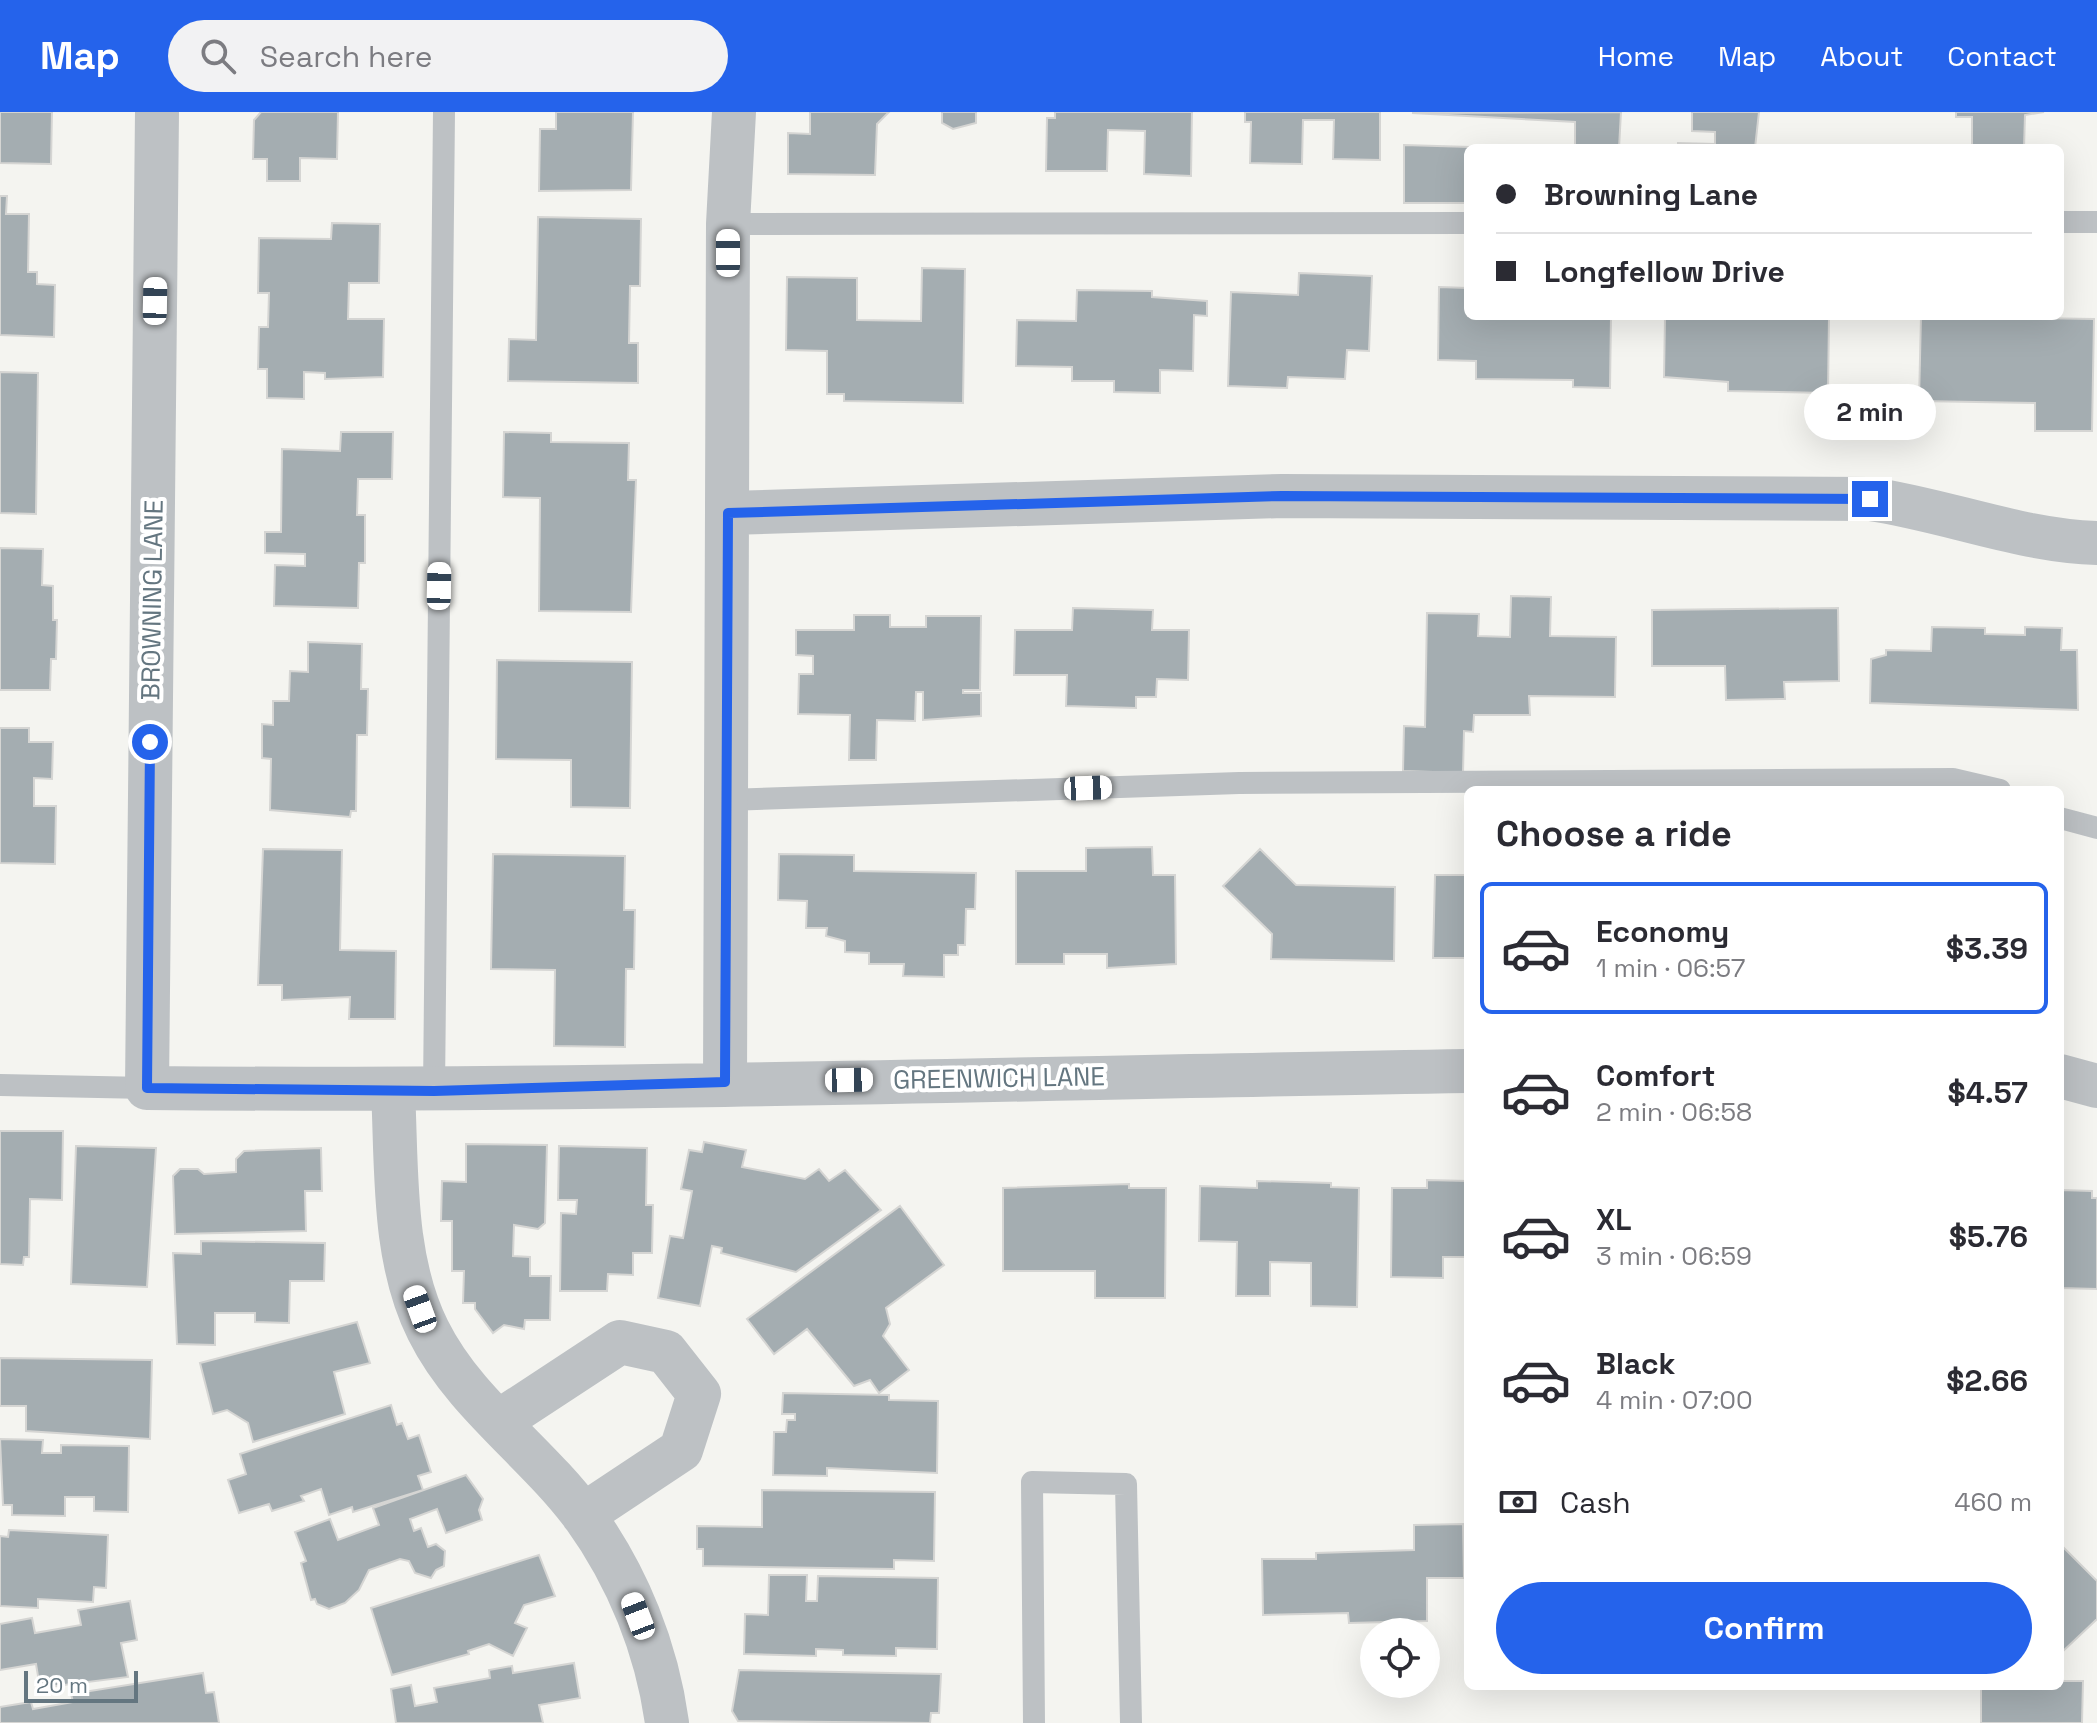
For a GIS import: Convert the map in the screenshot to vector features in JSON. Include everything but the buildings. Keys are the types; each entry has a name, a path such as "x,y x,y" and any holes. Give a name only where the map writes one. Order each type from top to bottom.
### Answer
{"street":[{"name":"BROWNING LANE","path":"147,1088 157,112"},
{"path":"725,1082 728,224 734,112"},
{"path":"728,513 1282,496 1870,499 1910,505 2068,542 2097,543"},
{"name":"GREENWICH LANE","path":"147,1088 414,1090 1464,1071"},
{"path":"2064,1077 2097,1086"},
{"path":"414,1090 404,1267 428,1331 475,1398 583,1515 627,1587 660,1675 667,1723"},
{"path":"498,1422 620,1342 666,1352 699,1394 681,1450 583,1515"}],"lane":[{"path":"414,1090 444,112"},
{"path":"2064,222 2097,222"},
{"path":"728,224 1464,223"},
{"path":"727,800 1239,783 1953,779 1983,786"},
{"path":"2064,819 2097,828"},
{"path":"0,1085 147,1088"},
{"path":"1034,1723 1032,1482 1126,1484 1131,1723"}],"route":[{"path":"150,742 147,1088 434,1091 725,1082 728,513 1282,496 1870,499"}]}
